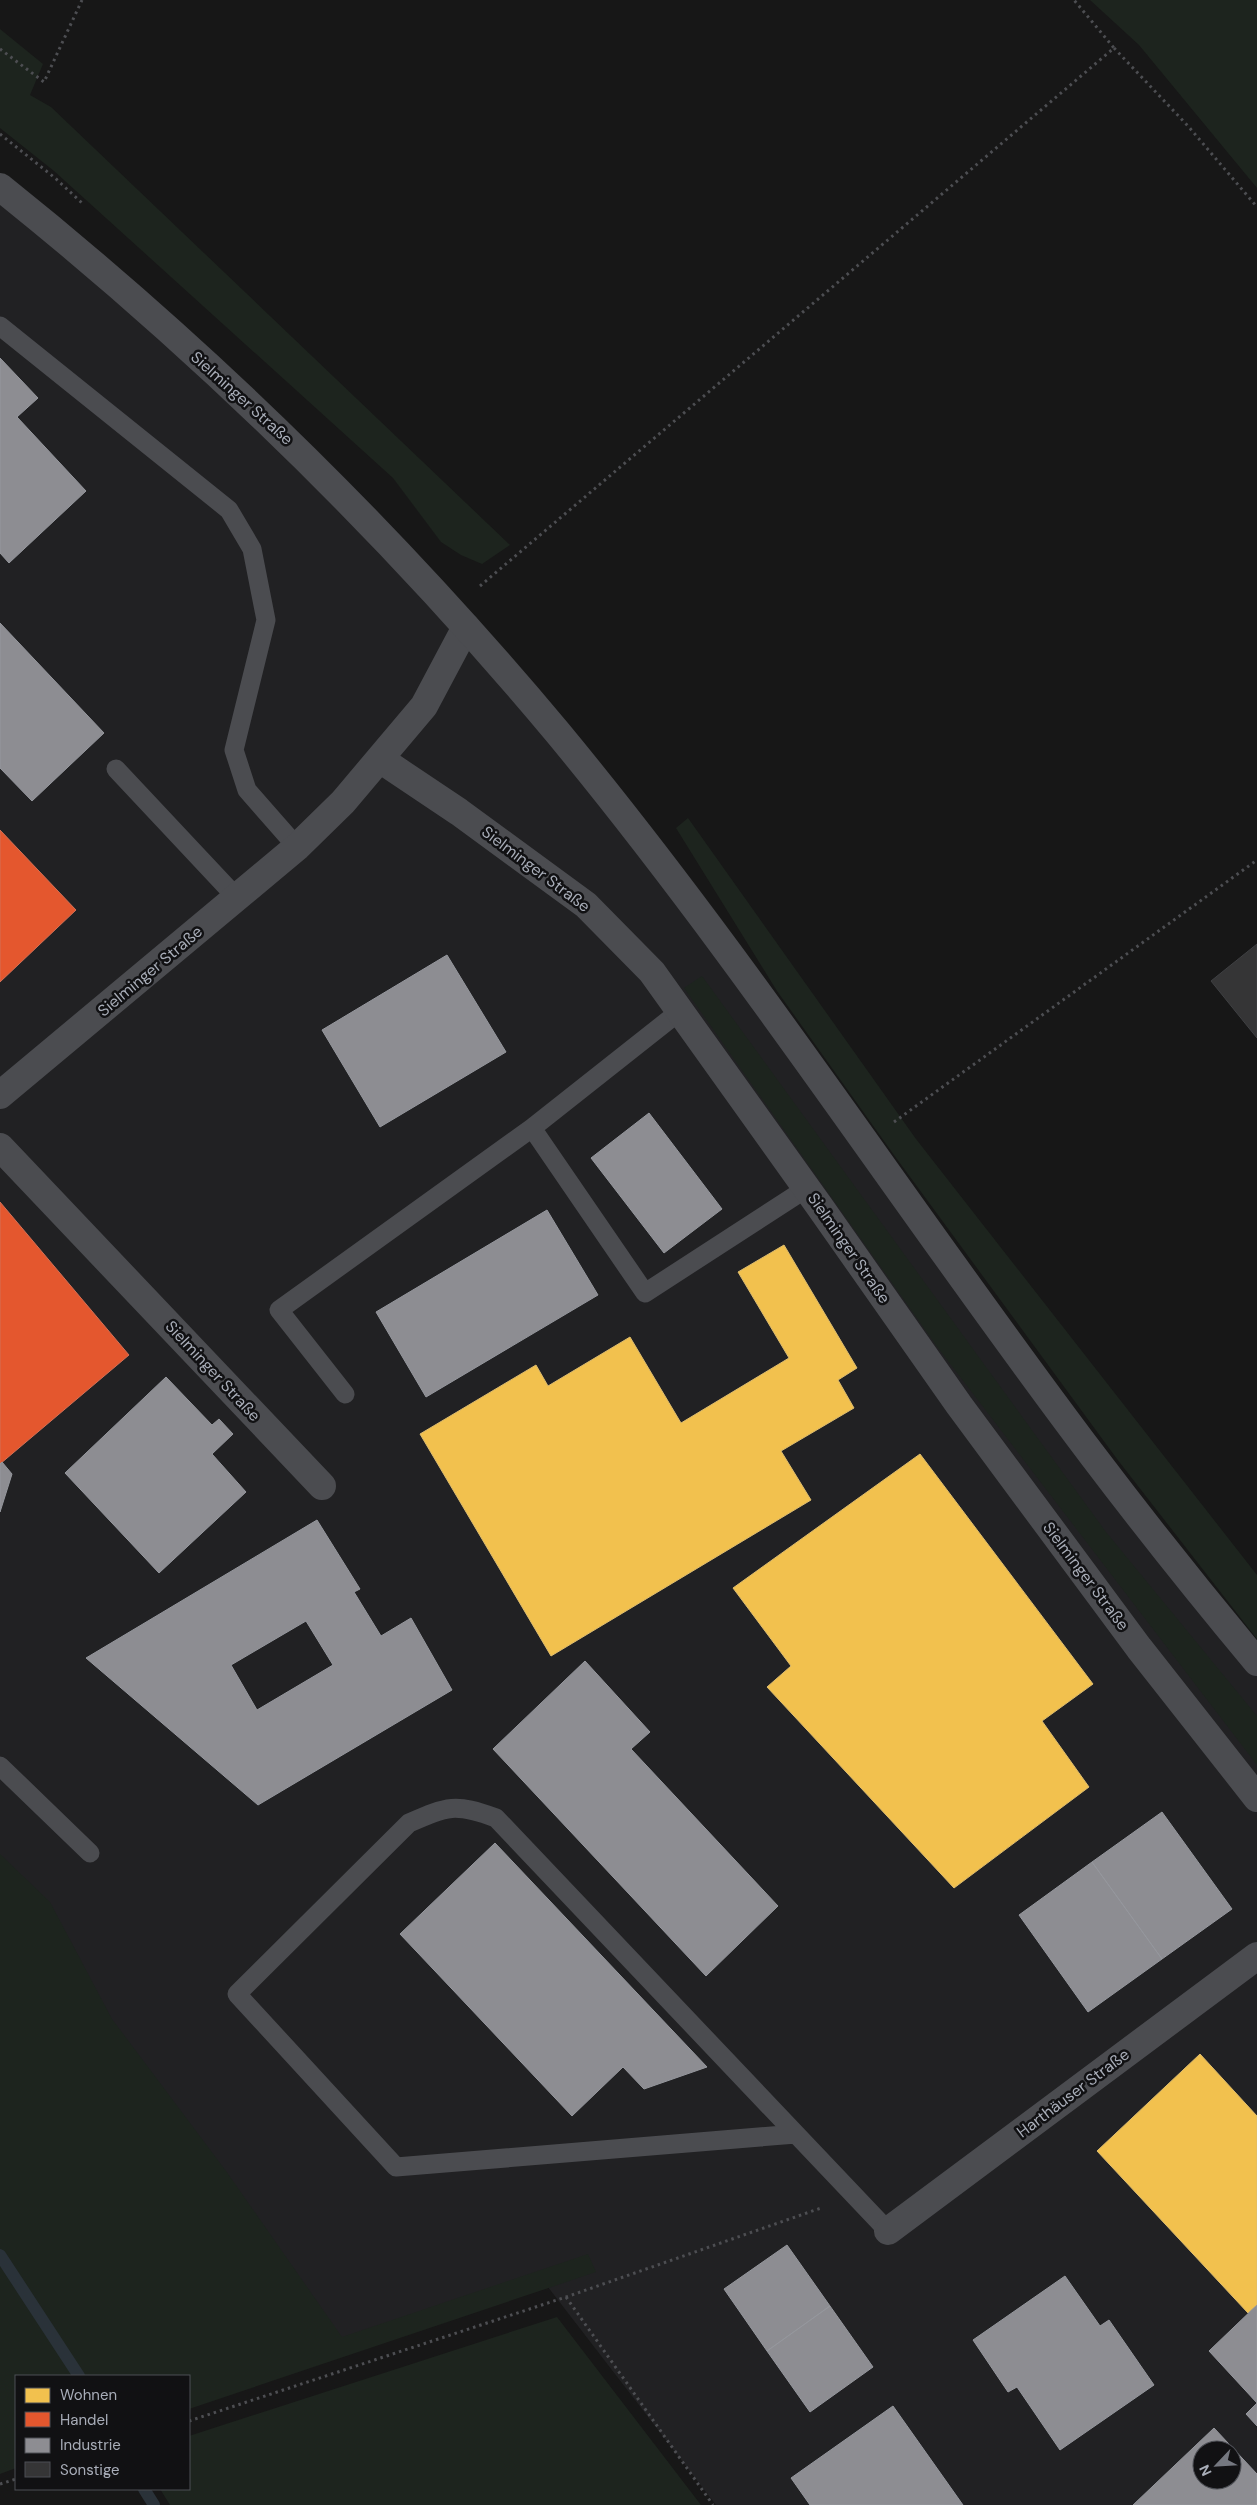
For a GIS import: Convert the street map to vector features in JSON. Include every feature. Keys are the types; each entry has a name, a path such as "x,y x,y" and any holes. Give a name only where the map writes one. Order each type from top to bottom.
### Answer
{"street":[{"name":"Sielminger Straße","path":"0,187 176,338 295,446 443,599 557,733 731,955 1092,1455 1257,1662"},
{"name":"Sielminger Straße","path":"0,1095 238,898 343,802 424,706 466,627"},
{"name":"Sielminger Straße","path":"380,760 459,812 586,904 652,972 807,1188 959,1405 1139,1648 1257,1798"},
{"name":"Sielminger Straße","path":"0,1147 322,1486"},
{"name":"Harthäuser Straße","path":"888,2231 1257,1956"}],"lane":[{"path":"0,326 229,510 252,549 266,620 234,750 247,790 296,847"},
{"path":"116,768 238,898"},
{"path":"346,1394 278,1310 532,1128 680,1011"},
{"path":"532,1128 645,1293 807,1188"},
{"path":"0,1766 90,1853"},
{"path":"796,2134 396,2167 237,1994 408,1823 441,1808 468,1808 496,1818 796,2134 888,2231"}],"path":[{"path":"0,49 44,82 82,0"},
{"path":"1074,0 1114,48 1188,126 1257,207"},
{"path":"466,627 478,588 1114,48"},
{"path":"866,1142 1257,860"},
{"path":"190,2421 566,2296 823,2208 830,2208"},
{"path":"566,2296 713,2505"},
{"path":"0,2484 15,2479"}],"shaded area":[{"path":"1090,0 1257,0 1257,188 1139,45"},
{"path":"0,29 43,64 30,95 51,107 510,545 482,564 461,555 441,542 393,478 54,171 0,128"},
{"path":"0,187 443,599 1257,1662 1257,2505 716,2505 541,2278 340,2351 0,1858"},
{"path":"688,818 916,1139 1257,1575 1257,1639 1117,1459 894,1155 777,991 676,828"},
{"path":"702,976 1106,1532 1257,1716 1257,1765 938,1348 684,988"},
{"path":"0,1854 50,1902 112,2019 226,2171 342,2337 588,2254 596,2272 190,2409 190,2375 15,2375 15,2468 0,2474"},
{"path":"557,2317 701,2505 170,2505 161,2490 190,2490 190,2436"}],"building: Wohnen":[{"path":"784,1245 857,1368 838,1380 854,1408 781,1451 811,1500 551,1656 420,1434 536,1365 548,1386 630,1337 681,1423 789,1358 738,1272"},
{"path":"920,1454 1093,1684 1042,1721 1089,1787 954,1888 767,1687 791,1666 733,1588"},
{"path":"1200,2054 1257,2116 1257,2305 1248,2313 1097,2151"}],"building: Handel":[{"path":"0,830 76,910 0,982"},
{"path":"0,1202 129,1355 0,1464"}],"building: Industrie":[{"path":"0,358 38,398 17,417 86,491 9,563 0,553"},
{"path":"0,623 104,733 32,801 0,768"},
{"path":"447,955 506,1052 380,1127 322,1030"},
{"path":"649,1113 722,1209 664,1253 591,1158"},
{"path":"547,1210 598,1295 426,1397 376,1312"},
{"path":"166,1377 212,1425 219,1419 233,1434 212,1454 246,1492 159,1573 65,1473"},
{"path":"2,1462 12,1474 0,1512 0,1464"},
{"path":"317,1520 360,1589 354,1592 381,1636 411,1618 452,1690 258,1805 86,1658","holes":["306,1621 333,1665 257,1710 231,1665"]},
{"path":"585,1661 650,1732 631,1749 778,1906 706,1976 493,1749"},
{"path":"1162,1812 1232,1909 1162,1959 1092,1862"},
{"path":"495,1843 707,2067 644,2089 623,2067 572,2116 400,1934"},
{"path":"1092,1862 1162,1959 1088,2012 1019,1915"},
{"path":"787,2245 830,2306 767,2351 724,2289"},
{"path":"1065,2276 1100,2326 1109,2320 1154,2385 1060,2450 1017,2387 1008,2392 973,2340"},
{"path":"1257,2305 1257,2403 1209,2351"},
{"path":"830,2306 873,2367 810,2412 767,2351"},
{"path":"1257,2403 1257,2426 1246,2414"},
{"path":"893,2406 963,2505 810,2505 791,2478"},
{"path":"1214,2428 1225,2440 1201,2440"},
{"path":"1192,2449 1192,2490 1242,2490 1242,2458 1257,2474 1257,2505 1133,2505"}],"building: Sonstige":[{"path":"1257,944 1257,1038 1211,981"}],"waterway":[{"path":"0,2255 78,2375"},
{"path":"145,2490 154,2505"}]}
